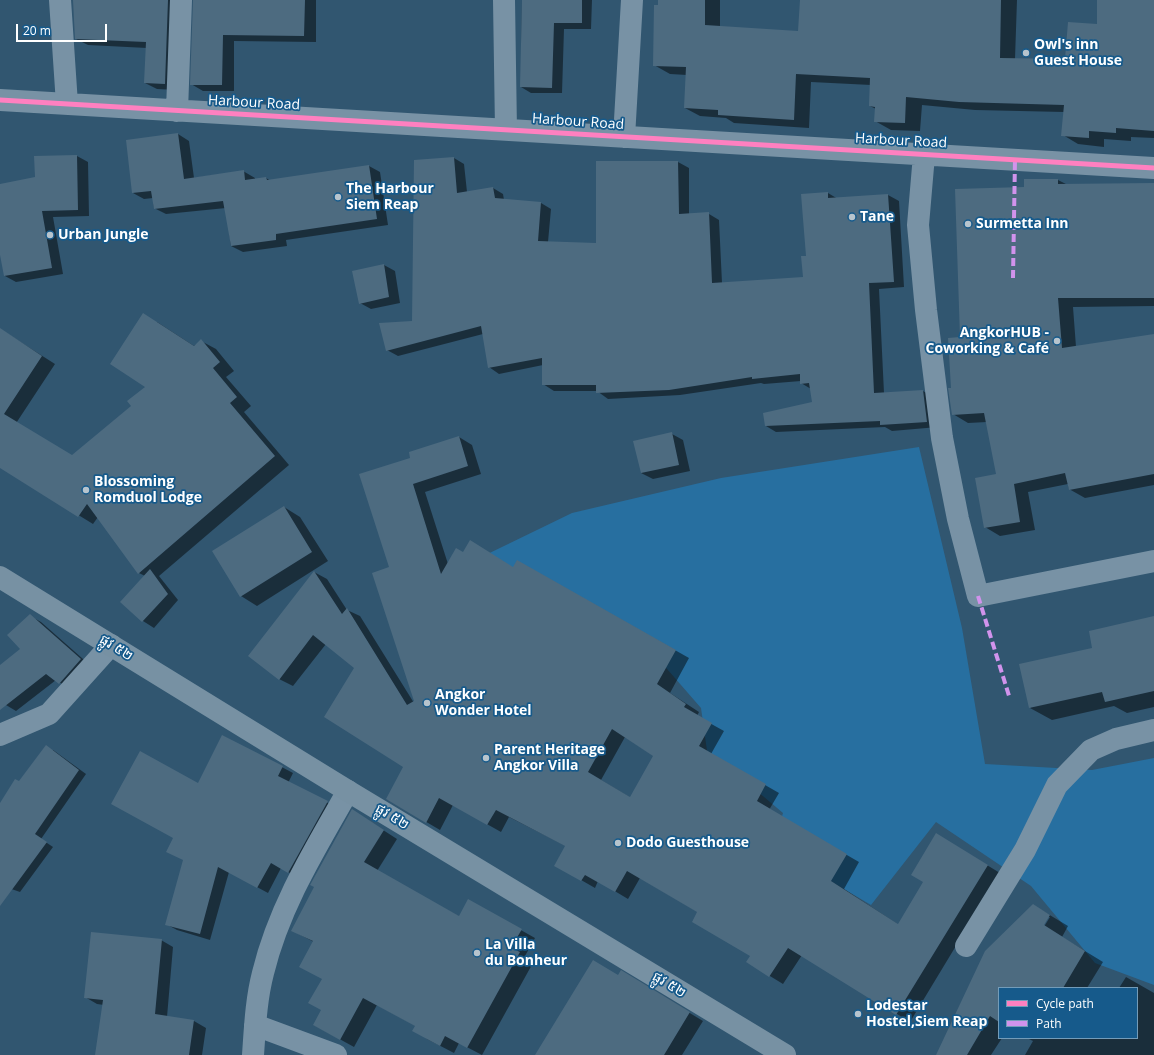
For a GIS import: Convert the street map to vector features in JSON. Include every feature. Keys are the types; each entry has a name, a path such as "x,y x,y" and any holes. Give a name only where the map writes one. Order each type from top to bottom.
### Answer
{"main road":[{"name":"ផ្លូវ ៥២","path":"0,577 348,791 786,1055"}],"street":[{"path":"60,0 67,104"},
{"path":"177,111 181,0"},
{"path":"504,0 506,130"},
{"path":"624,137 632,0"},
{"name":"Harbour Road","path":"0,96 67,104 177,111 1154,168"},
{"path":"924,155 918,225 926,310 942,438 958,519 978,596 1154,561"},
{"path":"0,735 48,714 111,645"},
{"path":"966,946 1025,850 1057,785 1091,750 1116,739 1154,730"},
{"path":"253,1055 257,1001 263,973 275,934 302,872 348,791"},
{"path":"255,1025 336,1055"}],"shaded area":[{"path":"919,447 962,628 985,764 1092,770 1154,758 1154,985 1095,963 1031,886 936,822 871,905 773,847 783,813 738,775 710,772 701,708 654,654 469,563 572,513 721,478"}],"building":[{"path":"73,0 168,0 165,84 144,83 146,42 75,39"},
{"path":"193,0 305,0 304,36 223,35 222,85 190,85"},
{"path":"522,0 582,0 582,23 554,23 552,88 520,87"},
{"path":"658,0 705,0 705,25 798,31 800,0 1001,0 1000,58 1065,59 1068,22 1097,24 1097,0 1154,0 1154,131 1116,128 1116,133 1089,131 1089,138 1061,136 1064,105 959,102 906,97 905,123 874,122 875,107 869,106 870,78 796,74 794,120 718,115 718,110 684,108 686,67 653,66 654,5 658,5"},
{"path":"178,133 184,179 244,170 245,180 266,177 267,180 369,165 377,219 276,234 276,240 231,246 223,201 154,209 151,191 132,193 126,140"},
{"path":"77,155 78,210 42,211 52,268 4,276 0,255 0,184 35,177 34,156"},
{"path":"454,157 457,193 493,187 495,198 541,202 538,241 596,243 596,161 678,161 679,214 709,212 712,283 803,277 801,256 806,256 801,194 828,192 828,198 888,194 894,282 869,283 874,393 923,390 927,422 880,425 880,421 765,426 763,413 812,402 809,383 800,384 800,374 752,379 752,377 669,390 596,393 596,385 542,385 542,358 488,368 481,326 386,351 379,323 412,321 414,160"},
{"path":"1024,179 1058,179 1058,184 1154,183 1154,298 1058,298 1062,348 1154,334 1154,474 1069,490 1065,473 1014,484 1020,522 984,528 975,478 996,474 984,413 952,415 948,388 951,388 948,338 960,337 955,189 1024,187"},
{"path":"384,264 389,297 359,304 352,271"},
{"path":"143,313 194,346 201,339 220,362 213,368 237,397 230,403 275,456 138,574 87,504 78,517 0,468 0,328 42,356 4,414 72,455 131,406 127,401 145,387 110,364"},
{"path":"672,432 679,465 641,473 633,441"},
{"path":"459,436 468,466 413,484 441,574 456,548 463,552 470,540 513,567 517,560 676,650 657,684 686,704 684,707 712,723 699,746 766,784 757,801 847,854 831,881 898,924 923,882 911,875 936,833 988,865 896,1015 788,948 769,977 746,962 750,956 692,922 697,912 627,871 615,892 585,875 581,881 554,866 565,846 496,810 487,825 439,798 426,823 386,799 403,767 324,717 354,668 313,635 279,680 248,656 314,571 342,614 347,608 407,705 414,701 372,573 389,567 359,474 410,458 409,452","holes":["612,729 653,756 630,797 588,772"]},
{"path":"284,506 312,552 240,597 212,551"},
{"path":"150,569 168,594 142,622 120,602"},
{"path":"30,614 81,659 59,684 46,674 0,710 0,665 20,649 7,635"},
{"path":"1154,616 1154,691 1105,702 1102,692 1029,708 1019,664 1092,648 1089,631"},
{"path":"222,735 283,766 278,776 328,801 288,873 271,863 257,888 218,867 200,934 165,925 183,860 166,852 173,838 111,804 140,751 198,783"},
{"path":"46,745 79,770 35,834 47,842 0,906 0,803 15,779 19,781"},
{"path":"352,809 384,830 364,862 459,916 468,899 522,929 511,948 520,952 467,1048 445,1036 440,1046 412,1031 415,1026 363,998 340,1040 313,1025 321,1010 308,1003 322,979 299,967 313,941 291,931 314,887 310,885"},
{"path":"1033,904 1050,915 1044,925 1085,951 1064,987 998,987 998,1021 990,1016 967,1055 936,1055 985,951"},
{"path":"91,932 162,939 155,1014 194,1020 189,1055 95,1055 103,1000 84,998"},
{"path":"593,960 618,975 621,970 690,1012 664,1055 535,1055"}],"marked path":[{"path":"1013,278 1015,159"},
{"path":"978,596 1010,699"}],"cycle path":[{"path":"0,100 1154,168"}],"place":[{"name":"Owl's inn Guest House","path":"1026,53"},
{"name":"The Harbour Siem Reap","path":"338,197"},
{"name":"Tane","path":"852,217"},
{"name":"Surmetta Inn","path":"968,224"},
{"name":"Urban Jungle","path":"50,235"},
{"name":"AngkorHUB - Coworking & Café","path":"1057,341"},
{"name":"Blossoming Romduol Lodge","path":"86,490"},
{"name":"Angkor Wonder Hotel","path":"427,703"},
{"name":"Parent Heritage Angkor Villa","path":"486,758"},
{"name":"Dodo Guesthouse","path":"618,843"},
{"name":"La Villa du Bonheur","path":"477,953"},
{"name":"Lodestar Hostel,Siem Reap","path":"858,1014"}]}
